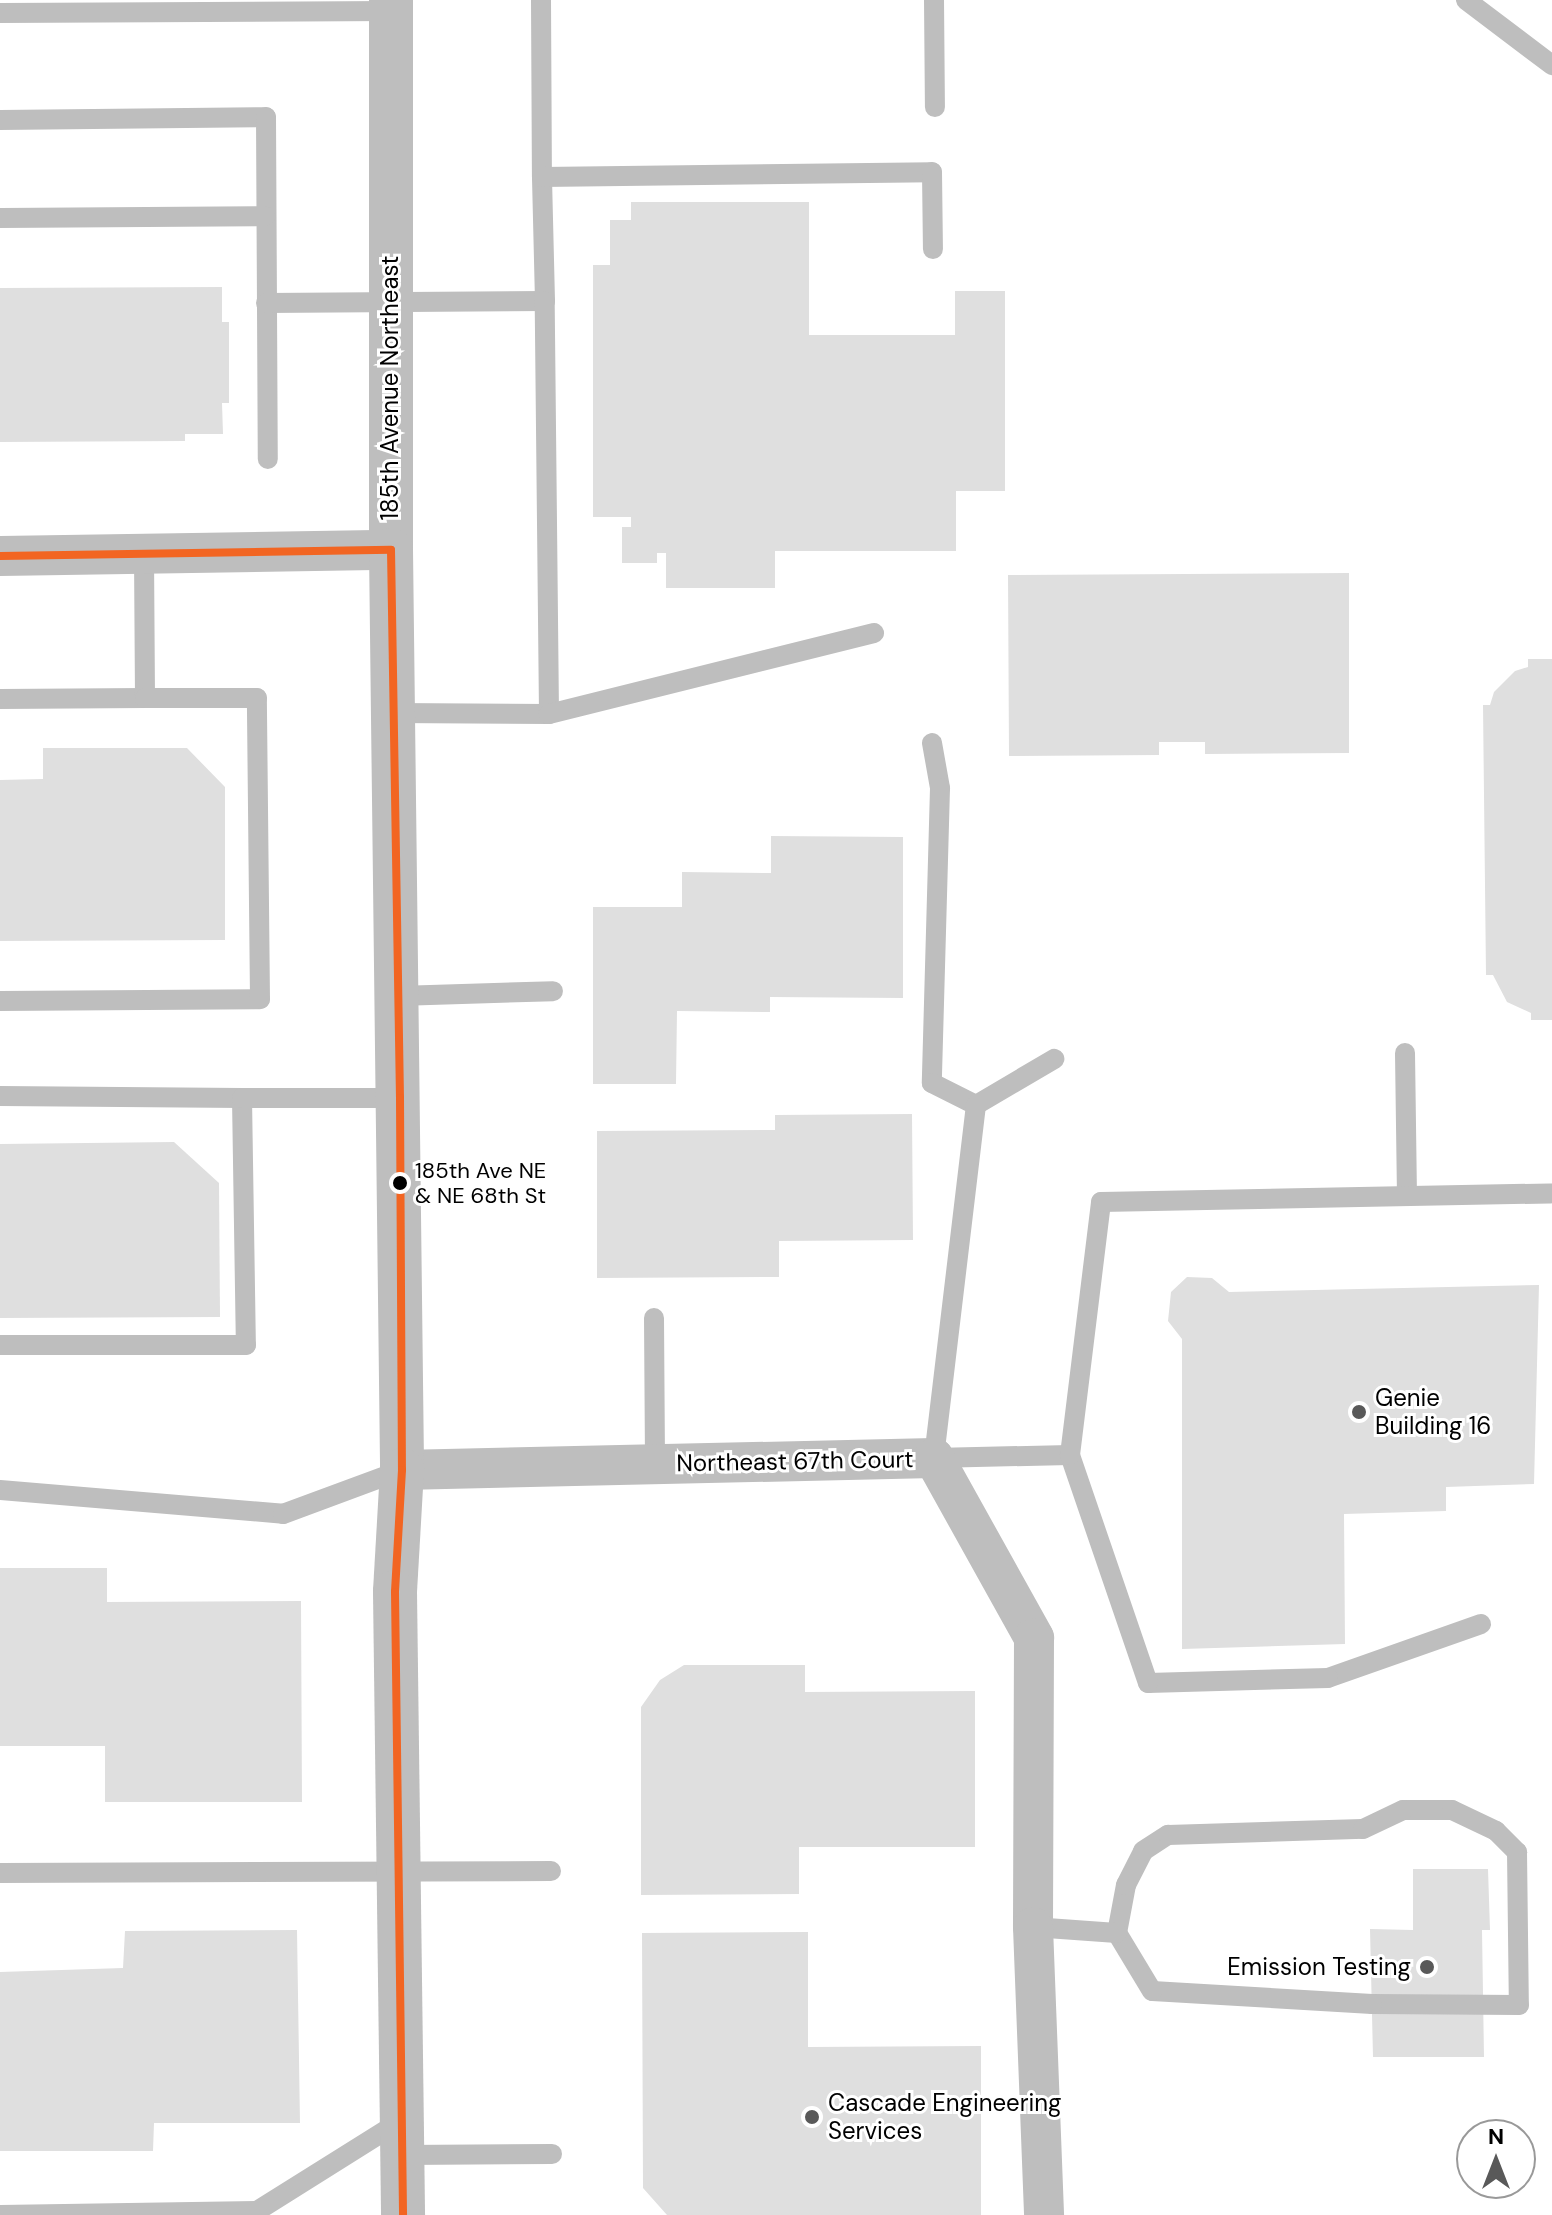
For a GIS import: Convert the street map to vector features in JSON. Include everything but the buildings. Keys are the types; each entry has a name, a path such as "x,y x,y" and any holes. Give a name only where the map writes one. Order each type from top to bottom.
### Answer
{"street":[{"name":"185th Avenue Northeast","path":"391,5 389,303 402,1470 395,1592 403,2215"},
{"path":"0,556 391,550"},
{"name":"Northeast 67th Court","path":"402,1470 934,1458 1034,1638 1033,1927 1044,2215"}],"lane":[{"path":"541,0 549,714"},
{"path":"934,0 935,107"},
{"path":"1466,0 1552,65"},
{"path":"0,13 391,5"},
{"path":"0,120 266,117 268,459"},
{"path":"542,177 932,172 933,249"},
{"path":"0,218 265,216"},
{"path":"266,303 545,301"},
{"path":"144,552 145,698"},
{"path":"393,713 549,714 874,633"},
{"path":"0,699 257,698 260,999 0,1001"},
{"path":"932,743 940,788 932,1083 976,1105"},
{"path":"398,996 553,991"},
{"path":"1405,1053 1407,1196"},
{"path":"976,1105 1054,1059"},
{"path":"0,1096 400,1098"},
{"path":"0,1345 246,1345 242,1098"},
{"path":"976,1105 934,1458 1070,1455"},
{"path":"1481,1624 1328,1678 1148,1683 1070,1455 1101,1202 1550,1193"},
{"path":"654,1318 655,1464"},
{"path":"0,1490 283,1514 402,1470"},
{"path":"1403,1810 1452,1810 1496,1831 1517,1852 1519,2005 1372,2004 1152,1991 1117,1933 1126,1885 1143,1851 1168,1835 1363,1829 1403,1810"},
{"path":"0,1873 551,1871"},
{"path":"1033,1927 1117,1933"},
{"path":"0,2215 257,2211 402,2138 552,2154"}],"transit line":[{"path":"0,556 391,550 400,1098 402,1470 395,1592 403,2215"}],"place":[{"name":"185th Ave NE & NE 68th St","path":"400,1183"},
{"name":"Genie Building 16","path":"1359,1412"},
{"name":"Emission Testing","path":"1427,1967"},
{"name":"Cascade Engineering Services","path":"812,2117"}]}
